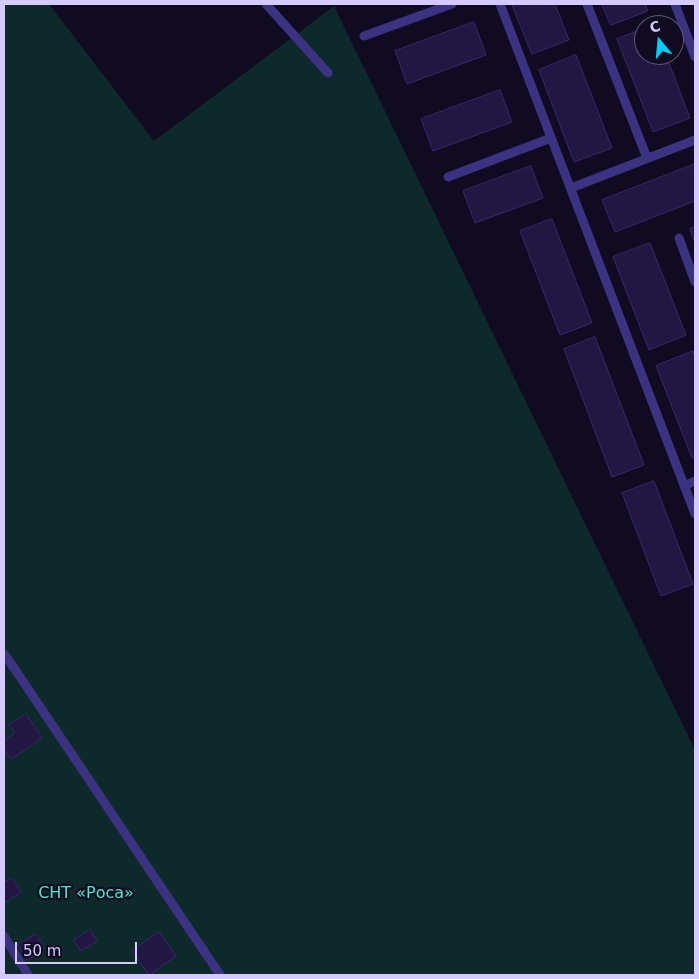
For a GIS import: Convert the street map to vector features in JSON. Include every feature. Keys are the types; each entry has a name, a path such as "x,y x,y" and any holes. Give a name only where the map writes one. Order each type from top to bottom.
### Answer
{"lane":[{"path":"266,4 328,73"},
{"path":"364,36 452,4"},
{"path":"500,4 695,514"},
{"path":"587,4 648,158"},
{"path":"675,4 695,57"},
{"path":"448,177 551,138"},
{"path":"571,188 695,140"},
{"path":"679,238 695,282"},
{"path":"684,486 695,482"},
{"path":"4,654 220,975"},
{"path":"4,936 28,975"}],"green space":[{"name":"СНТ «Роса»","path":"4,4 49,4 154,141 334,6 695,750 695,975 4,975"}],"building":[{"path":"512,4 555,4 569,40 532,54"},
{"path":"602,4 645,4 648,11 611,25"},
{"path":"474,22 486,55 407,84 395,51"},
{"path":"634,33 634,65 670,65 690,118 653,132 617,39"},
{"path":"576,55 612,148 574,162 539,70"},
{"path":"500,90 512,122 433,151 421,119"},
{"path":"695,164 695,201 615,232 602,200"},
{"path":"531,166 543,198 475,223 463,191"},
{"path":"552,219 592,323 560,335 520,231"},
{"path":"695,227 695,243 690,229"},
{"path":"650,243 686,335 649,350 613,257"},
{"path":"595,337 644,465 612,477 564,349"},
{"path":"693,351 695,356 695,457 692,458 656,366"},
{"path":"654,481 693,584 661,596 622,493"},
{"path":"26,714 42,738 11,759 4,749 4,741 15,733 9,725"},
{"path":"12,878 21,892 4,903 4,883"},
{"path":"90,930 97,941 81,951 74,940"},
{"path":"159,932 176,956 149,975 132,951"},
{"path":"36,934 45,948 27,960 18,945"}]}
